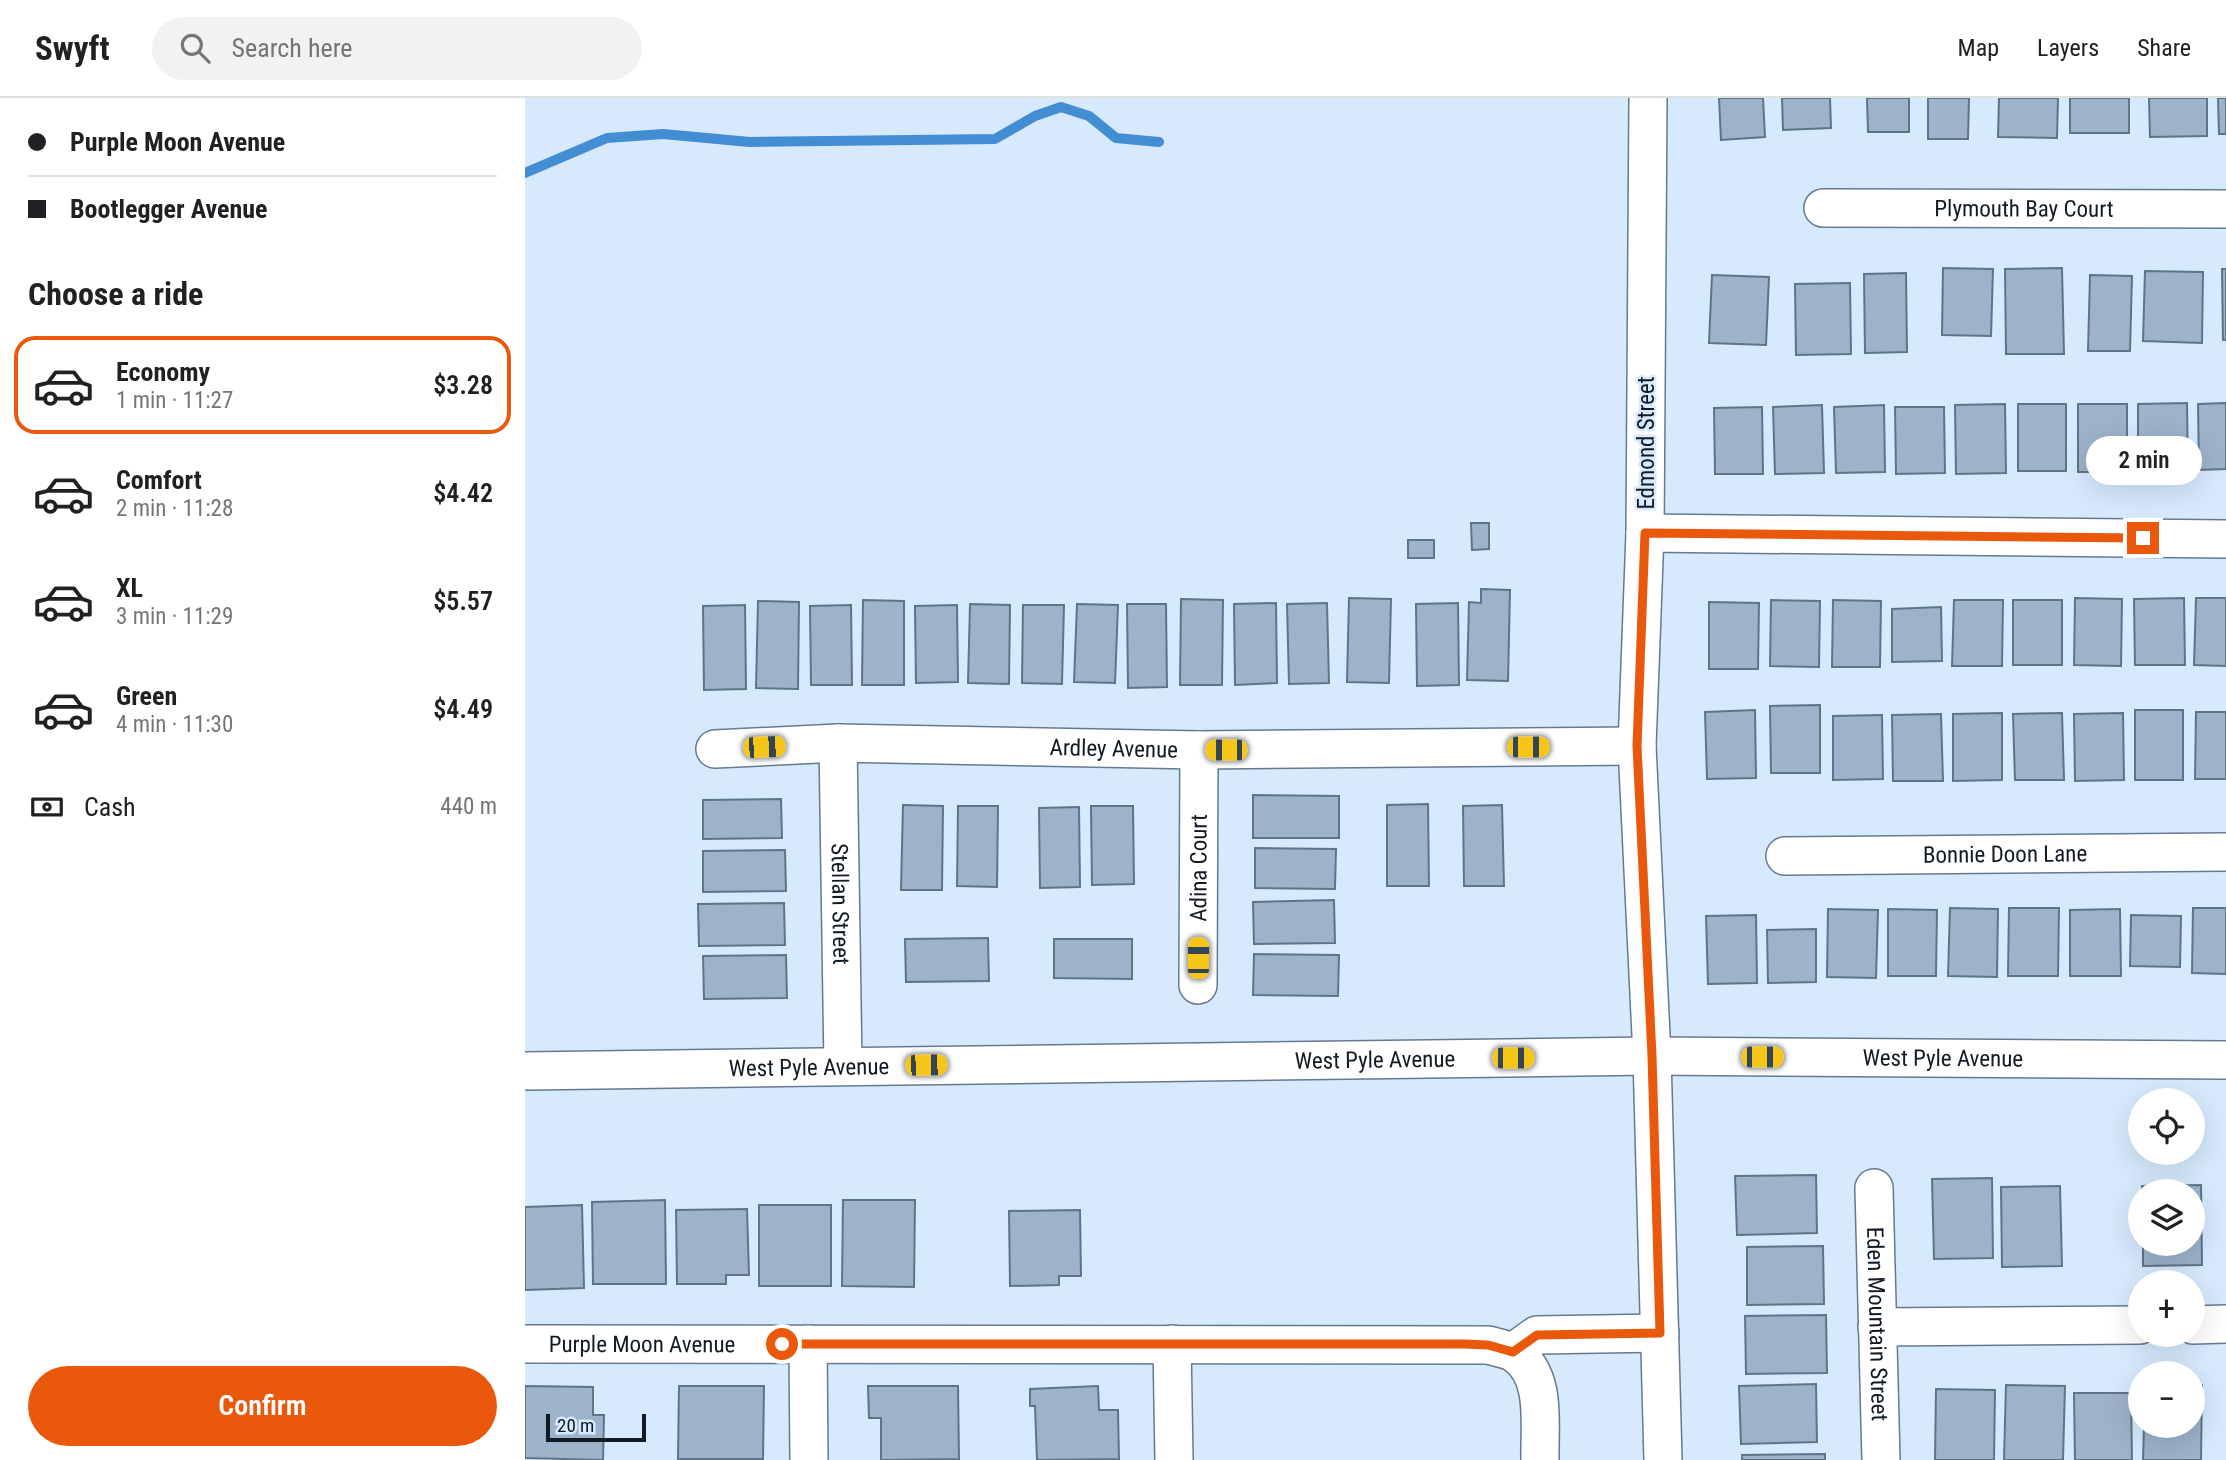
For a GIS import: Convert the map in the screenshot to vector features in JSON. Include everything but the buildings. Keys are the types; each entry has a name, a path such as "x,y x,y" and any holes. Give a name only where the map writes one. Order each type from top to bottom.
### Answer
{"street":[{"name":"Edmond Street","path":"1648,98 1645,533 1637,746 1652,1056 1663,1460"},
{"name":"Plymouth Bay Court","path":"1823,208 2226,209"},
{"path":"1645,533 2226,539"},
{"name":"Ardley Avenue","path":"715,749 838,743 1199,750 1637,746"},
{"name":"Stellan Street","path":"838,743 843,1066"},
{"name":"Adina Court","path":"1198,985 1199,750"},
{"name":"Bonnie Doon Lane","path":"1785,856 2226,852"},
{"name":"West Pyle Avenue","path":"525,1071 1652,1056 2226,1060"},
{"name":"Eden Mountain Street","path":"1874,1188 1881,1460"},
{"path":"2205,1325 2226,1324"},
{"path":"1877,1327 2128,1325"},
{"path":"1540,1460 1538,1396 1533,1372 1513,1352 1537,1335 1660,1333"},
{"name":"Purple Moon Avenue","path":"525,1344 1464,1344 1488,1345 1513,1352"},
{"path":"808,1344 810,1460"},
{"path":"1172,1344 1174,1460"}],"waterway":[{"path":"525,173 607,138 663,134 750,142 995,139 1035,116 1061,107 1089,116 1116,138 1159,142"}],"route":[{"path":"782,1344 1464,1344 1488,1345 1513,1352 1537,1335 1660,1333 1652,1056 1637,746 1645,533 2143,538"}]}
